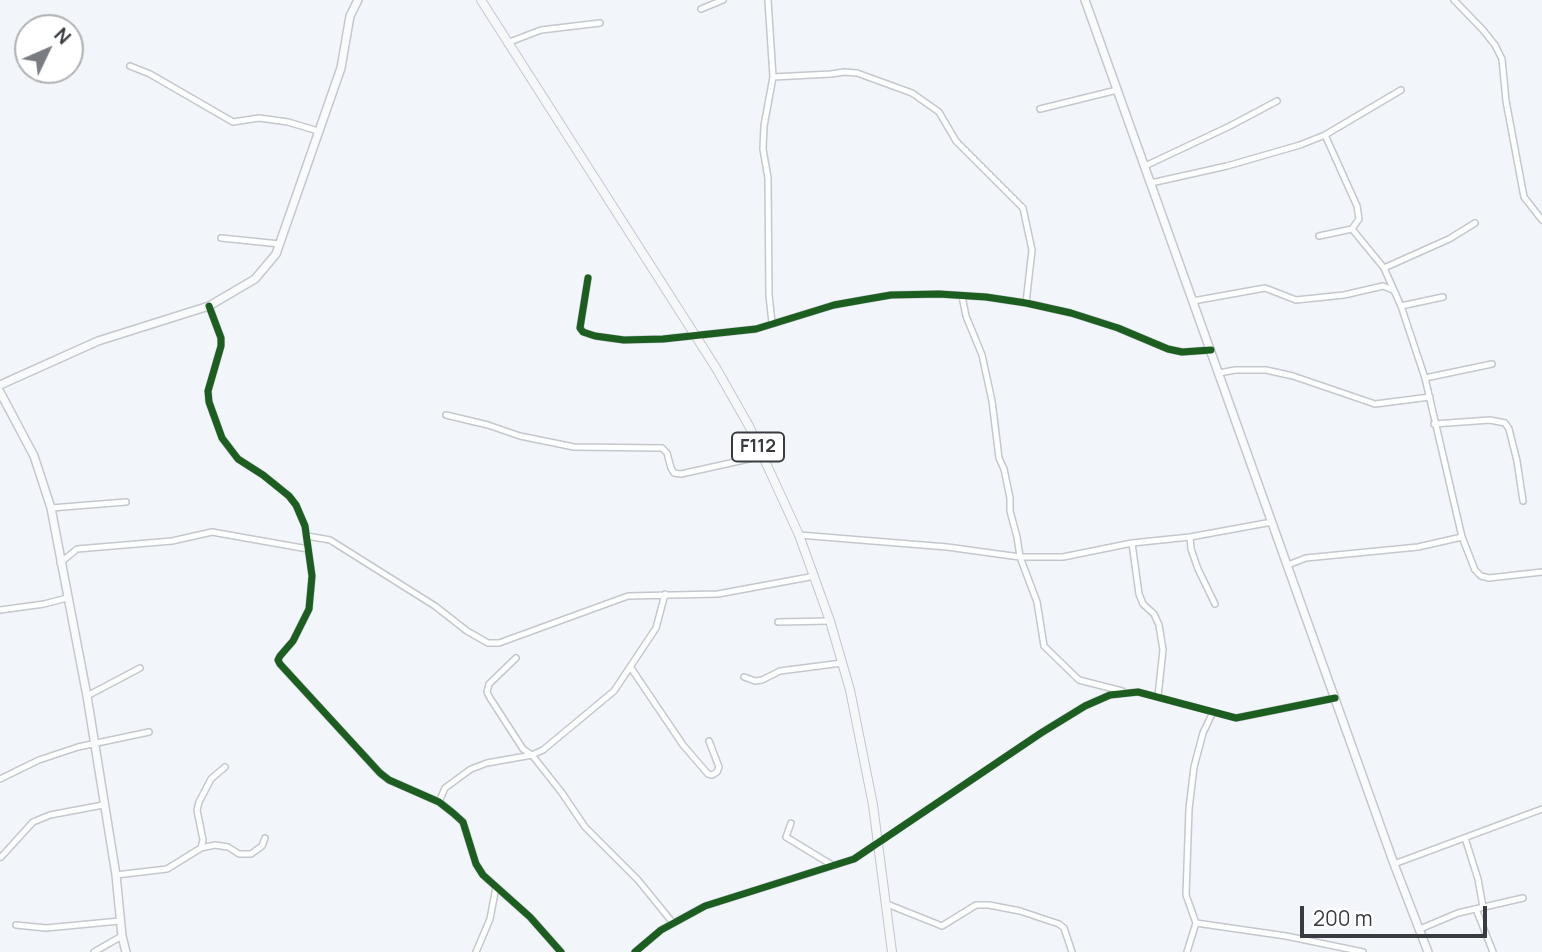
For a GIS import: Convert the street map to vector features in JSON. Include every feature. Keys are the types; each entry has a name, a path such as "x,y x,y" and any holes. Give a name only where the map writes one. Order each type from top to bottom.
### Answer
{"main road":[{"path":"0,385 98,341 209,306 256,279 276,254 341,68 350,16 358,0"},
{"name":"F112","path":"481,0 697,336 732,395 799,536 830,621 862,749 892,952"},
{"path":"1086,0 1394,864 1428,952"},
{"path":"0,392 34,456 51,508 87,696 126,952"}],"street":[{"path":"701,9 723,0"},
{"path":"768,0 773,77 764,126 763,149 768,178 769,295 772,323"},
{"path":"1454,0 1483,30 1502,59 1506,101 1524,198 1542,220"},
{"path":"507,43 541,30 600,23"},
{"path":"130,66 233,121 259,118 288,122 318,131"},
{"path":"773,77 857,73 912,93 939,112 956,141 1023,208 1032,250 1026,303"},
{"path":"1040,109 1117,90"},
{"path":"1151,183 1227,166 1300,145 1325,135 1401,90"},
{"path":"1145,166 1277,101"},
{"path":"1319,236 1352,229 1359,219 1357,206 1325,135"},
{"path":"1384,268 1449,239 1475,223"},
{"path":"1352,229 1384,268 1401,306 1425,378 1462,537 1475,570 1481,576 1542,572"},
{"path":"221,238 279,244"},
{"path":"588,278 579,321 583,332 595,336 634,340 697,336 756,329 834,305 891,295 962,296 1026,303 1083,317 1168,349 1182,352 1211,350"},
{"path":"1193,301 1265,288 1296,300 1343,295 1383,286 1393,290"},
{"path":"962,296 988,378 999,458 1004,469 1020,557 1037,602 1046,648 1079,680 1125,692 1158,696 1212,714 1236,718 1335,698"},
{"path":"1401,306 1443,297"},
{"path":"209,306 221,338 208,391 217,427 238,459 289,496 302,516 307,536 312,576 309,609 293,641 280,656 280,664 380,774 439,802 463,822 475,864 530,917 561,952"},
{"path":"1425,378 1492,364"},
{"path":"1219,373 1266,370 1293,376 1375,404 1430,397"},
{"path":"446,415 520,436 574,447 662,447 674,473 681,474 762,456"},
{"path":"1434,424 1490,420 1505,423 1514,450 1523,501"},
{"path":"51,508 126,502"},
{"path":"799,536 947,547 1020,557 1063,557 1132,543 1190,537 1272,522"},
{"path":"60,564 77,549 172,541 212,532 308,549"},
{"path":"307,536 330,540 488,643 512,639 628,596 718,594 815,576"},
{"path":"1190,537 1198,569 1215,604"},
{"path":"1288,565 1306,558 1418,547 1462,537"},
{"path":"1132,543 1139,594 1159,625 1163,650 1158,696"},
{"path":"439,802 445,788 452,781 487,763 532,755 559,738 614,691 656,628 664,594"},
{"path":"0,610 67,598"},
{"path":"778,622 830,621"},
{"path":"516,658 489,684 487,692 523,749 532,755 585,827 638,880 673,923"},
{"path":"744,677 755,681 780,671 842,663"},
{"path":"87,696 140,668"},
{"path":"631,668 683,745 708,774 712,775 719,767 709,741"},
{"path":"635,952 673,923 716,902 854,859 1041,733 1085,706 1110,695 1125,692"},
{"path":"1188,952 1196,923 1186,895 1189,809 1194,767 1203,733 1212,714"},
{"path":"0,779 39,760 93,743 149,732"},
{"path":"201,848 203,840 197,810 199,802 211,779 225,767"},
{"path":"1,857 33,822 50,815 103,806"},
{"path":"1394,864 1542,809"},
{"path":"791,822 786,837 832,865"},
{"path":"116,875 167,869 201,848 215,845 228,847 239,854 251,854 262,846 265,838"},
{"path":"1465,838 1478,879 1483,907"},
{"path":"476,952 490,919 496,887"},
{"path":"1420,929 1458,913 1522,898"},
{"path":"887,904 942,926 976,905 1020,911 1059,923 1064,928 1072,952"},
{"path":"1476,909 1493,952"},
{"path":"16,925 46,928 120,921"},
{"path":"1196,923 1286,936 1363,952"},
{"path":"94,952 122,936"}],"cycle path":[{"path":"588,278 580,328 583,332 595,336 624,340 663,339 756,329 834,305 891,295 939,294 1026,303 1071,313 1118,328 1168,349 1182,352 1211,350"},
{"path":"209,306 221,338 208,391 209,402 222,438 238,459 289,496 305,526 312,576 309,609 293,641 280,656 280,664 380,773 389,780 439,802 463,822 476,864 483,875 530,917 561,952"},
{"path":"635,952 661,930 705,906 854,859 1041,733 1085,706 1110,695 1138,692 1236,718 1335,698"}]}
